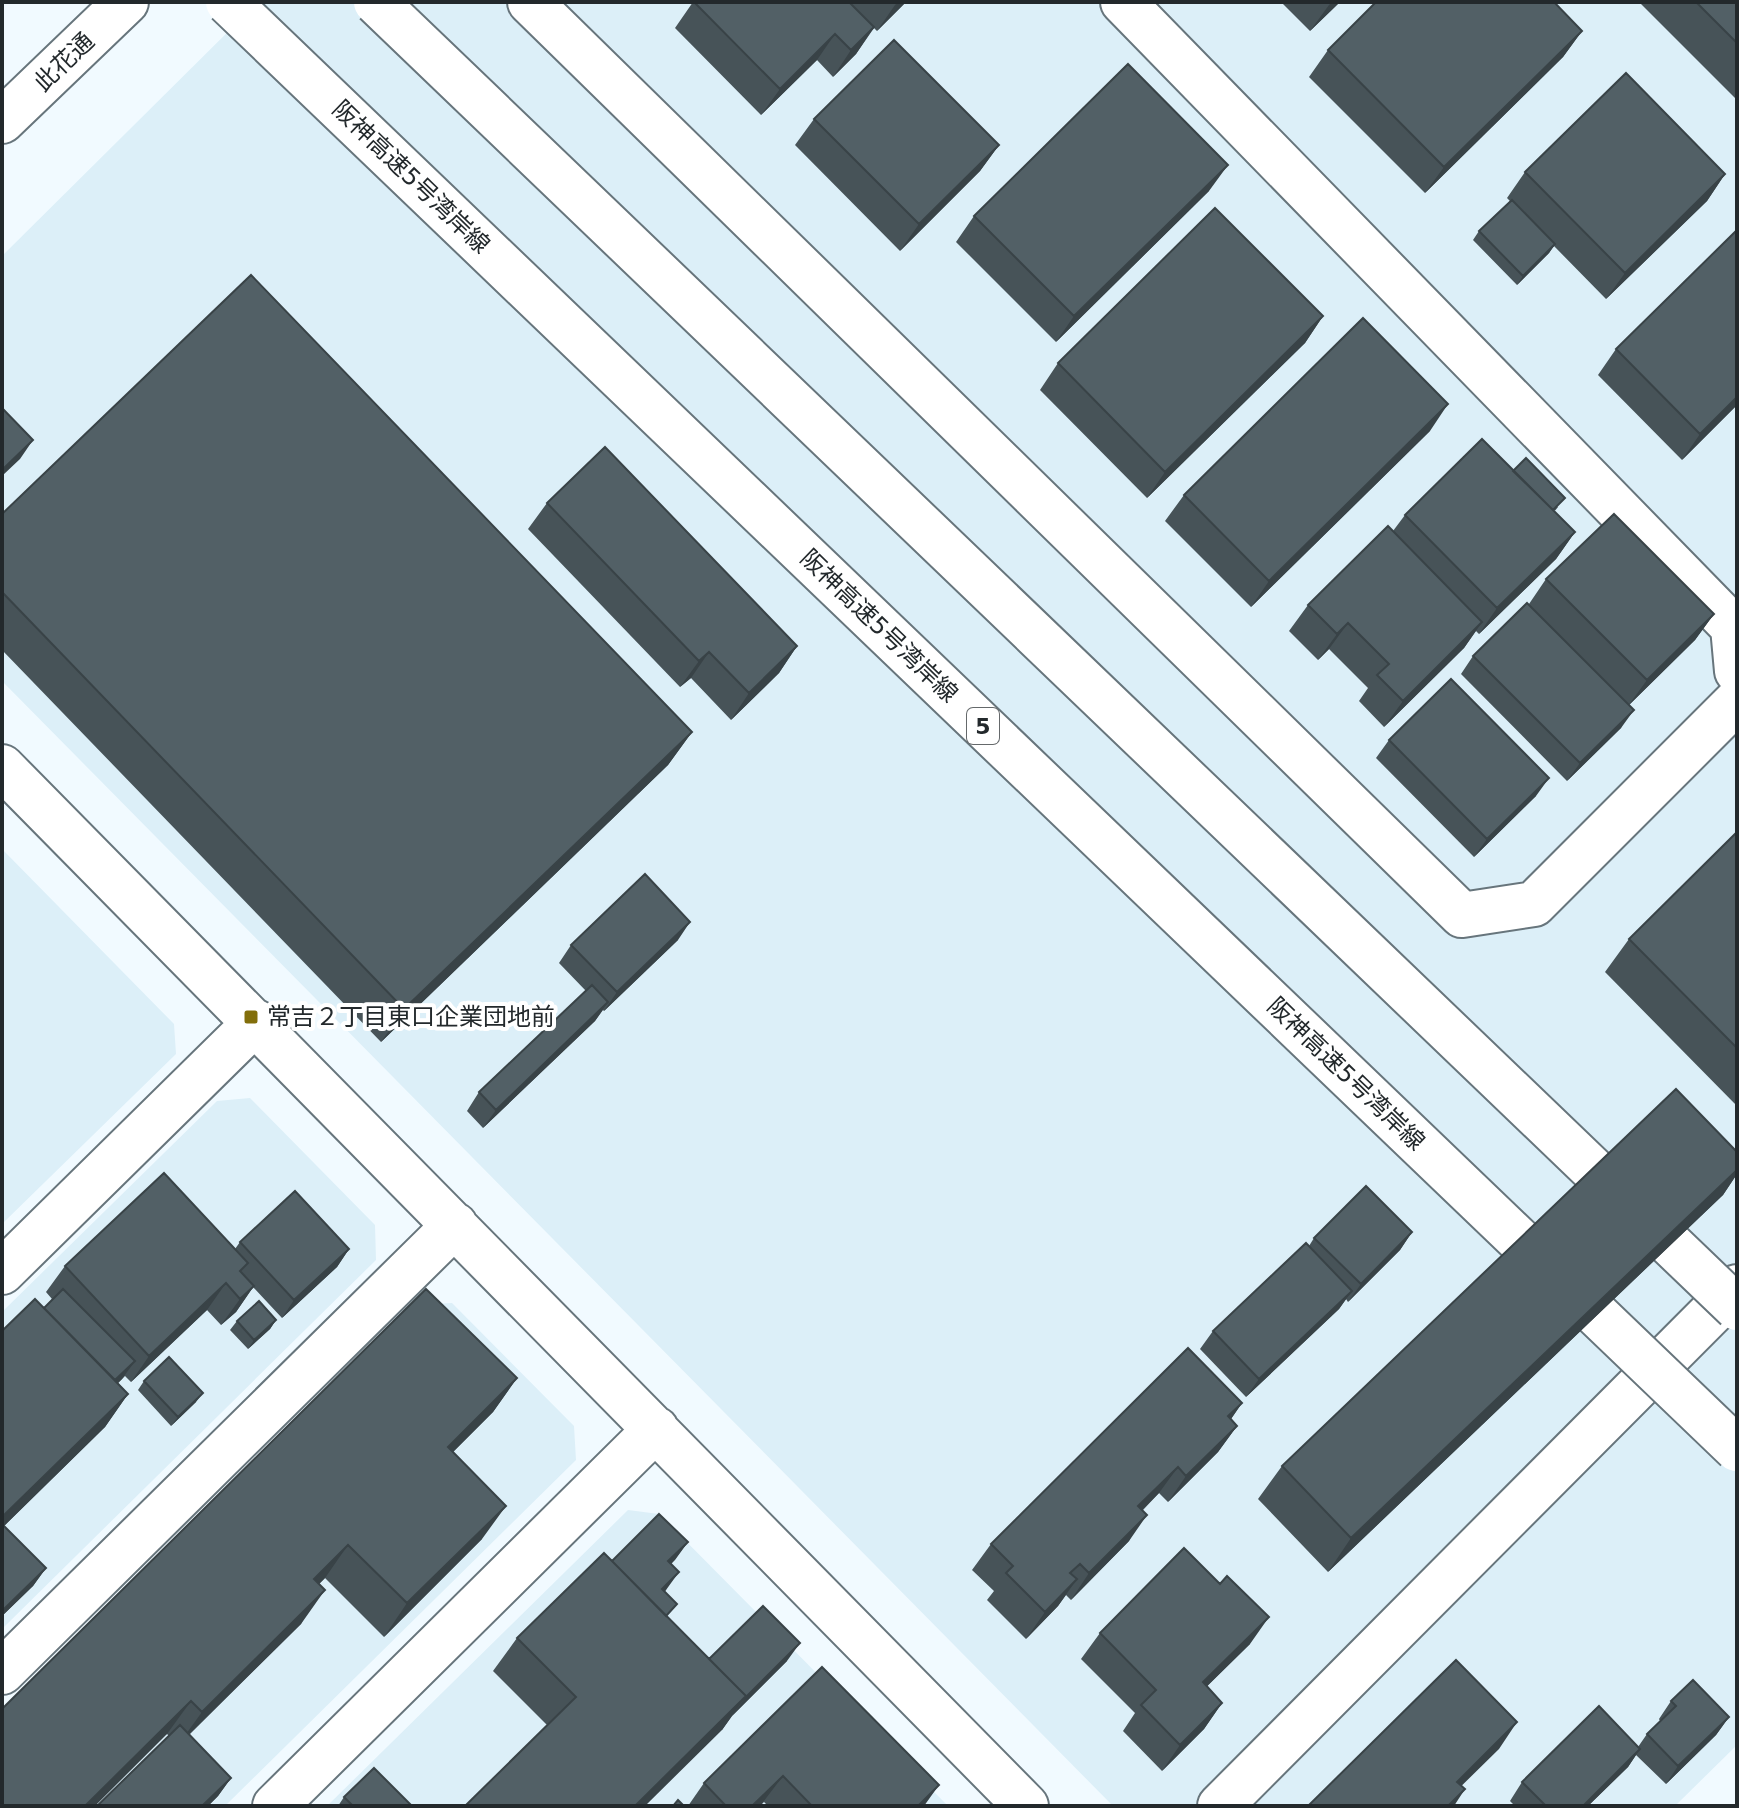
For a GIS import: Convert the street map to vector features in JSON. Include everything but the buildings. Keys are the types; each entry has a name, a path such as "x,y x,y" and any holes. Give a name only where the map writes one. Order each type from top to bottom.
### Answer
{"main road":[{"name":"此花通","path":"2,121 126,2"},
{"name":"阪神高速5号湾岸線","path":"228,2 1737,1449"},
{"path":"376,2 1737,1308"},
{"path":"530,2 1462,915 1534,904 1737,701"},
{"path":"1123,2 1733,627 1737,671"},
{"path":"2,767 1026,1806"},
{"path":"2,1272 256,1022"},
{"path":"2,1672 455,1225"},
{"path":"1220,1806 1737,1287"},
{"path":"275,1806 656,1429"}],"shaded area":[{"path":"258,2 1737,2 1737,1745 1675,1806 1113,1806 2,681 2,256"},
{"path":"2,849 174,1024 176,1054 2,1224"},
{"path":"250,1098 375,1225 376,1260 2,1629 2,1312 217,1101"},
{"path":"452,1303 574,1426 576,1460 225,1806 2,1806 414,1305"},
{"path":"628,1510 659,1514 948,1806 327,1806"}],"place":[{"name":"常吉２丁目東口企業団地前","path":"251,1017"}]}
